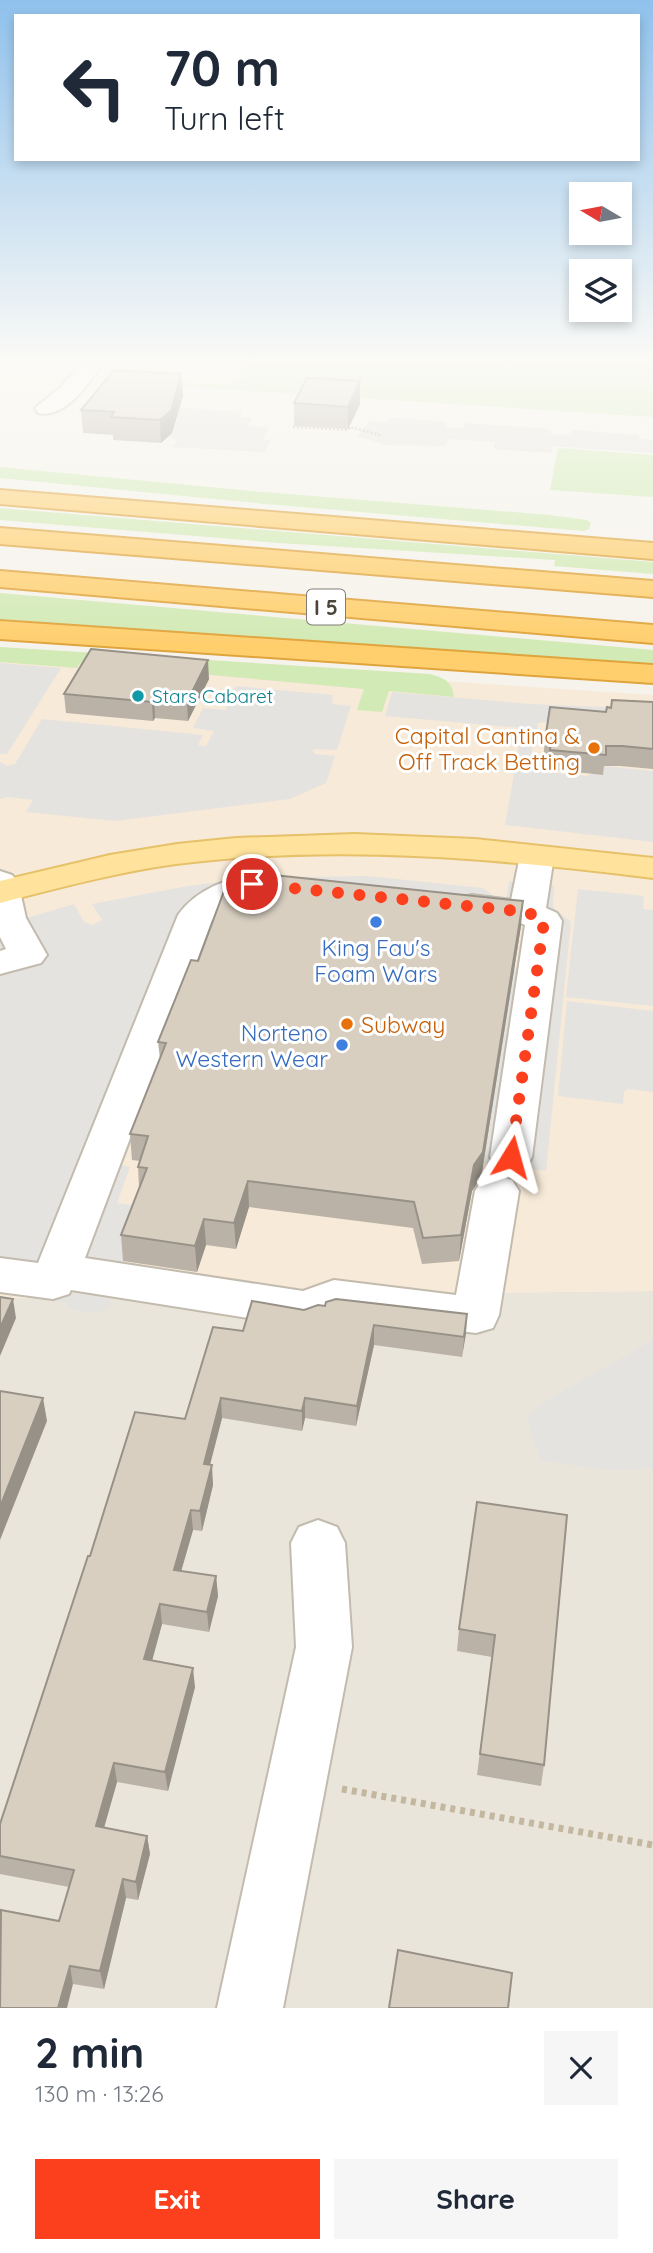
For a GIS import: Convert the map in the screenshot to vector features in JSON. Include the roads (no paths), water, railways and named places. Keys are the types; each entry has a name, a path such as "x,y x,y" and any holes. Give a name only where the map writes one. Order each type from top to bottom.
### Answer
{"highway":[{"path":"0,489 38,492 115,505"},
{"path":"0,497 653,551"},
{"name":"I 5","path":"0,537 653,589"},
{"name":"I 5","path":"0,579 653,634"},
{"name":"I 5","path":"3,629 653,674"}],"main road":[{"path":"1,888 177,854 279,845 385,844 653,868"}],"street":[{"path":"527,912 537,856"},
{"path":"0,1275 53,1282 196,915 220,894 252,884 321,891"},
{"path":"0,963 28,955 8,918 1,888"},
{"path":"57,1272 305,1309 334,1298 476,1315 504,1174 544,921 527,912 431,902"},
{"path":"250,2008 324,1647 318,1543"}],"place":[{"name":"Stars Cabaret","path":"138,696"},
{"name":"Capital Cantina & Off Track Betting","path":"594,748"},
{"name":"King Fau's Foam Wars","path":"376,922"},
{"name":"Subway","path":"347,1024"},
{"name":"Norteno Western Wear","path":"342,1045"}]}
